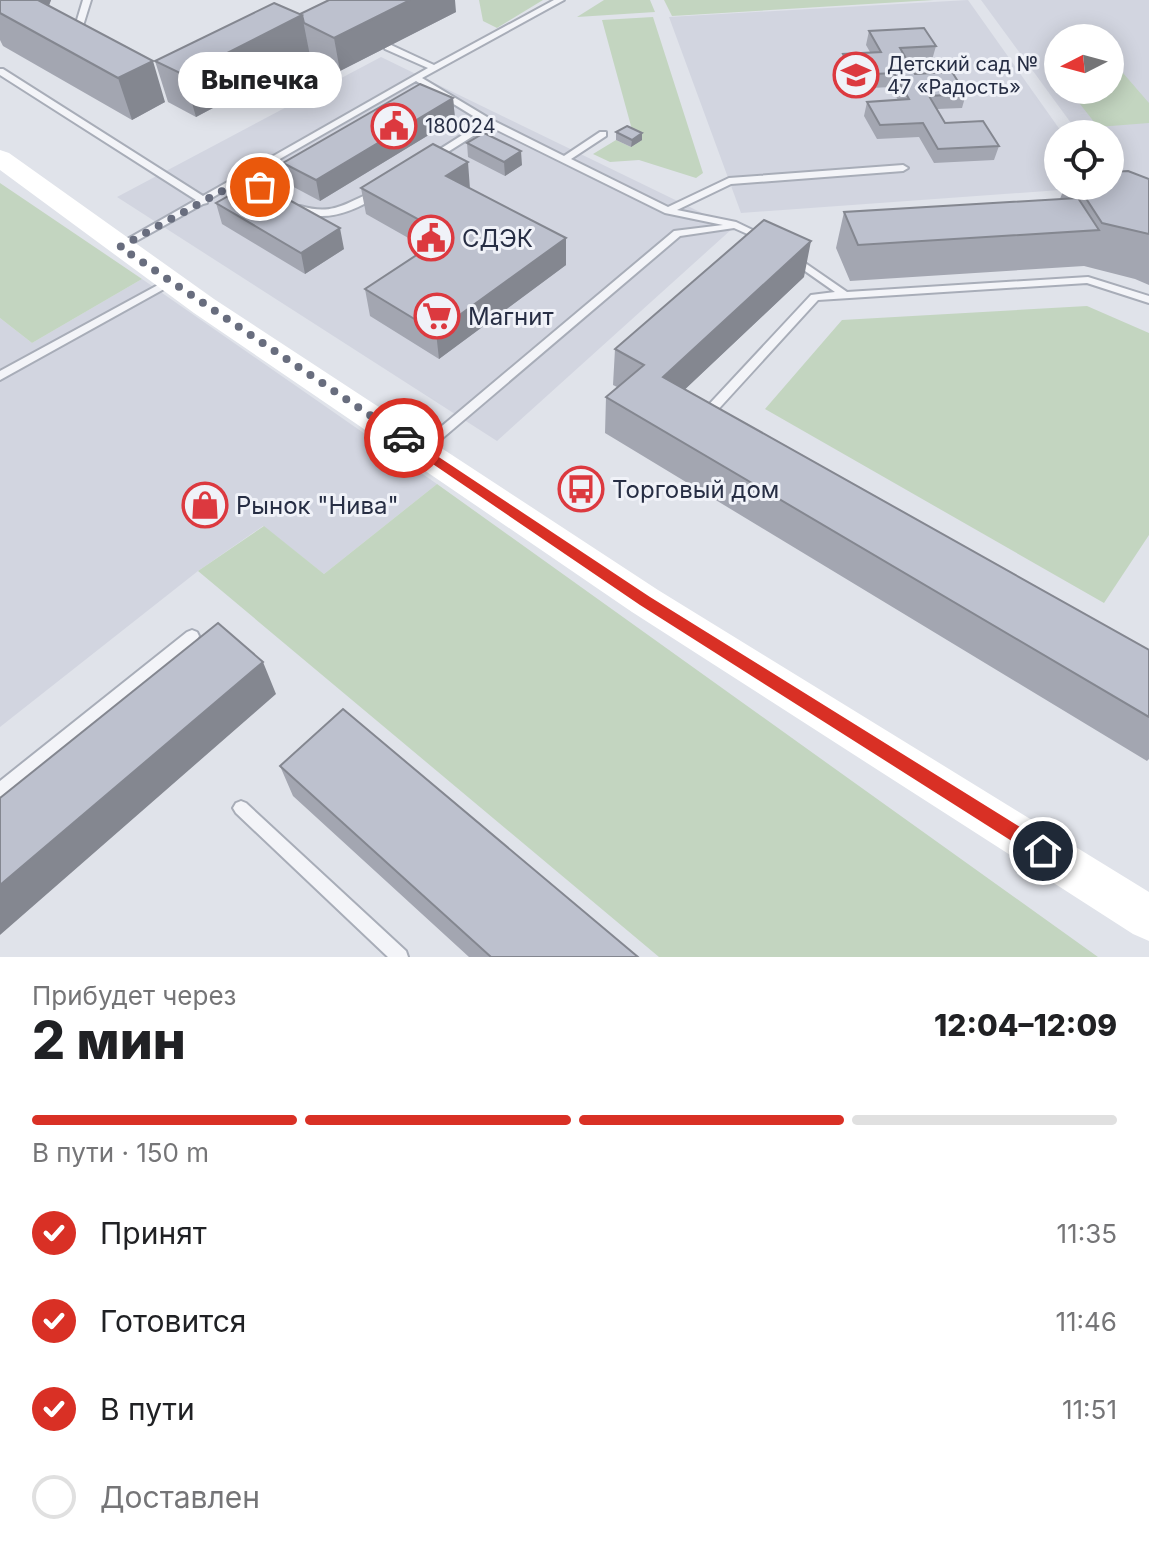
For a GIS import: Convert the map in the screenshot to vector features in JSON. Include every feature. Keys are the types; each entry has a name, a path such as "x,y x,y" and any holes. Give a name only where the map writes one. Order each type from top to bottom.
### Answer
{"main road":[{"path":"0,158 169,282 645,601 1149,918"}],"lane":[{"path":"87,0 78,30 91,37"},
{"path":"120,247 248,181 416,78 560,0"},
{"path":"388,47 435,68"},
{"path":"0,71 204,201"},
{"path":"416,78 489,122 668,211 738,226 770,240"},
{"path":"427,161 489,122"},
{"path":"565,159 603,134"},
{"path":"668,211 729,181 903,168"},
{"path":"286,201 311,213 328,215 354,206 389,185"},
{"path":"421,450 677,233 738,226"},
{"path":"782,249 845,295"},
{"path":"719,424 705,416 815,297 1088,280 1149,300"},
{"path":"0,376 169,282"},
{"path":"0,790 192,636"},
{"path":"241,808 400,957"}],"shaded area":[{"name":"Детский сад № 47 «Радость»","path":"968,0 1053,120 1044,120 1044,191 741,213 669,17"},
{"path":"981,0 1149,0 1149,209 1124,188 1124,120 1069,120 1057,104 1124,104 1124,24 1044,24 1044,86"},
{"path":"381,57 733,228 497,441 117,197"},
{"name":"Рынок \"Нива\"","path":"142,279 437,484 324,574 263,526 198,571 0,727 0,318 32,343"}],"green space":[{"path":"479,0 543,0 497,28 483,21"},
{"path":"604,0 650,0 655,12 577,17"},
{"path":"664,0 934,0 672,16"},
{"path":"653,17 703,173 696,178 639,160 610,162 593,154 616,140 631,147 634,137 602,20"},
{"path":"1124,74 1149,103 1149,123 1124,125 1124,120 1093,120 1080,104 1124,104"},
{"path":"0,183 142,279 32,343 0,318"},
{"path":"1087,306 1149,333 1149,535 1104,603 765,409 842,320"},
{"path":"437,484 1098,957 659,957 198,571 264,526 324,574"}],"building":[{"path":"0,0 38,0 153,61 118,78 0,13"},
{"path":"329,0 410,0 334,38 304,23 300,14"},
{"path":"274,3 302,15 184,75 155,61"},
{"path":"924,28 936,46 900,48 915,74 952,72 966,94 929,96 945,123 983,121 999,146 938,149 923,123 880,125 867,102 909,99 894,73 854,75 843,54 881,52 869,31"},
{"path":"420,84 453,98 316,180 283,163"},
{"path":"627,126 642,133 632,140 616,132"},
{"path":"484,133 521,151 504,162 467,143"},
{"path":"433,144 468,162 446,176 566,238 436,332 365,289 447,235 361,188"},
{"path":"1124,171 1149,179 1149,234 1102,223 1087,200 1124,200"},
{"path":"255,181 340,228 301,253 216,203"},
{"path":"1079,200 1099,230 858,245 844,212"},
{"path":"764,220 811,241 663,377 1149,650 1149,717 606,397 644,365 615,349"},
{"path":"218,623 263,662 0,885 0,798"},
{"path":"343,709 638,957 491,957 280,766"}],"way so far":[{"path":"260,187 244,179 120,247 404,438"}],"place":[{"name":"Детский сад № 47 «Радость»","path":"856,75"},
{"name":"180024","path":"394,126"},
{"name":"Выпечка","path":"260,187"},
{"name":"СДЭК","path":"431,238"},
{"name":"Магнит","path":"437,316"},
{"name":"Торговый дом","path":"581,489"},
{"name":"Рынок \"Нива\"","path":"205,505"}],"route":[{"path":"404,438 645,601 1043,851"}]}
